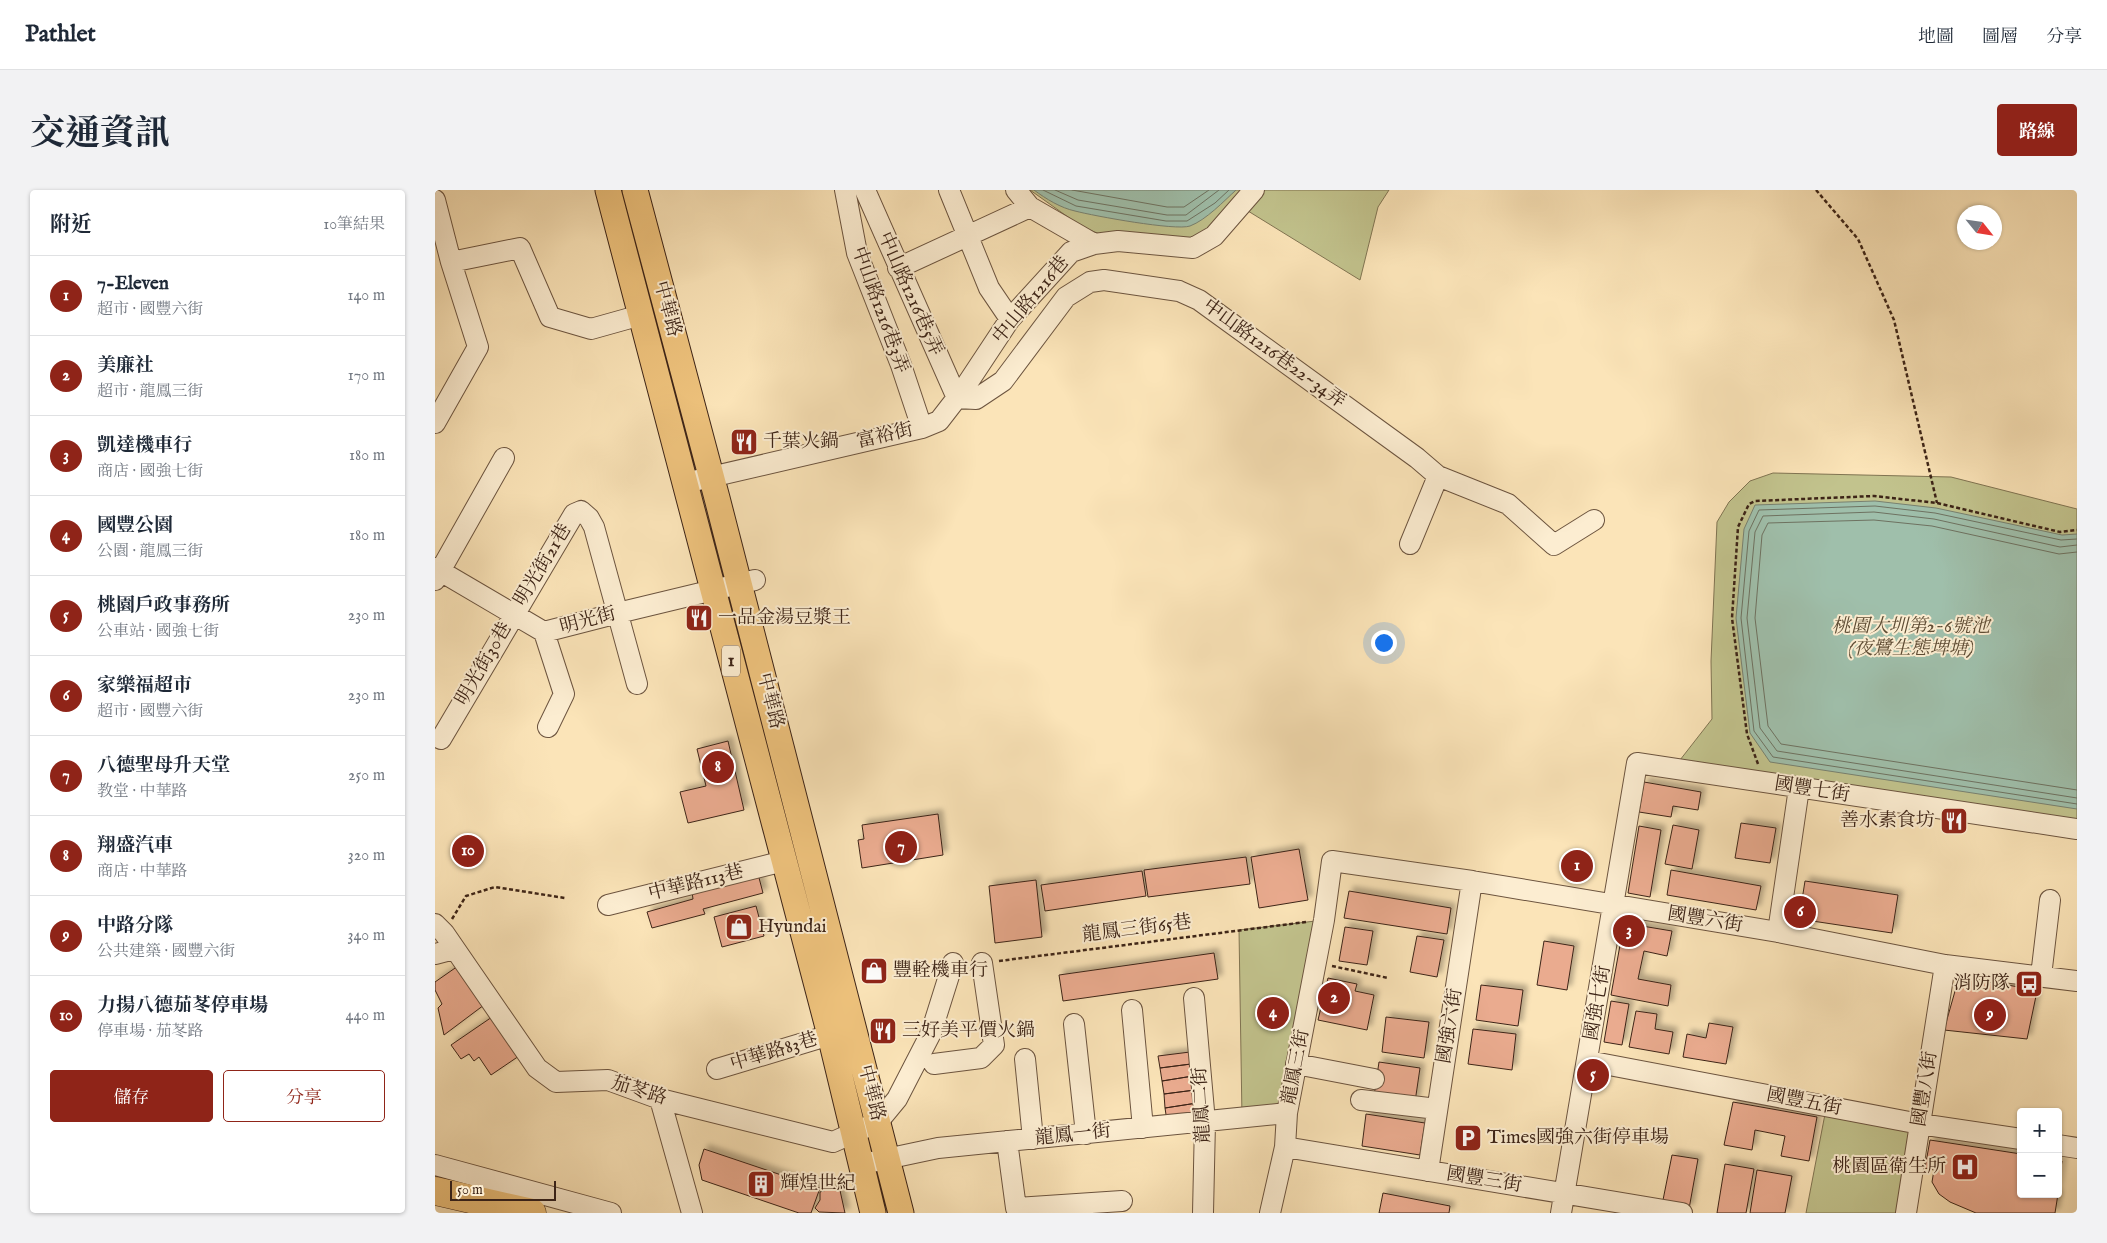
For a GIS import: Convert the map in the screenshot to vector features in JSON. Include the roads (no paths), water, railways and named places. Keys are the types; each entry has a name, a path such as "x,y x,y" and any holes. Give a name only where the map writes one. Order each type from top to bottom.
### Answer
{"highway":[{"path":"435,1191 532,1213"}],"main road":[{"name":"中華路","path":"608,190 830,1035 873,1213"},
{"name":"中華路","path":"635,190 712,477 747,582 901,1213"}],"street":[{"name":"中山路1216巷3弄","path":"845,190 857,253 901,365 923,428"},
{"name":"中山路1216巷5弄","path":"865,190 957,398"},
{"path":"949,190 989,288 1010,320"},
{"path":"1016,190 1030,207 1094,244"},
{"name":"中山路1216巷","path":"957,398 1010,320 1071,252 1094,244 1118,241 1193,248 1214,236 1254,190"},
{"path":"435,200 451,262 478,347 437,417"},
{"path":"898,268 1030,207"},
{"path":"451,262 520,248 550,316 591,329 641,315"},
{"name":"中山路1216巷22~34弄","path":"957,398 975,399 1003,381 1066,298 1089,282 1104,280 1179,291 1199,300 1410,453 1438,476 1467,490 1508,504 1555,545 1594,520"},
{"name":"富裕街","path":"685,483 923,428 939,421 957,398"},
{"path":"437,573 503,458"},
{"path":"1410,544 1438,476"},
{"name":"明光街21巷","path":"512,615 574,514 584,513 594,526 617,613"},
{"name":"明光街","path":"437,573 544,632 747,582"},
{"path":"617,613 637,684"},
{"name":"明光街30巷","path":"441,739 512,615"},
{"path":"544,632 564,694 560,707 548,727"},
{"name":"國豐七街","path":"1637,763 2077,829"},
{"name":"國強七街","path":"1561,1213 1615,905 1637,763"},
{"path":"1778,932 1799,788"},
{"name":"中華路113巷","path":"608,905 784,861"},
{"name":"國豐六街","path":"1331,861 1472,881 1778,932 1945,965 2077,981"},
{"name":"龍鳳三街","path":"1270,1213 1285,1147 1287,1113 1324,920 1331,861"},
{"name":"國強六街","path":"1428,1172 1472,881"},
{"path":"2041,976 2050,900"},
{"name":"茄苳路","path":"442,940 537,1068 556,1082 607,1080 661,1099 833,1142 878,1122"},
{"path":"878,1122 897,1099 931,1033 953,963"},
{"path":"934,1064 981,1058 994,1045 982,963"},
{"name":"國豐八街","path":"1906,1213 1945,965"},
{"name":"龍鳳二街","path":"1194,998 1205,1122 1203,1213"},
{"path":"1132,1010 1143,1128"},
{"path":"1074,1024 1086,1134"},
{"name":"中華路83巷","path":"717,1069 830,1035"},
{"path":"1025,1059 1033,1139"},
{"name":"國豐五街","path":"1588,1061 1920,1124 2017,1138"},
{"path":"1296,1064 1373,1078"},
{"path":"661,1099 692,1213"},
{"path":"1361,1100 1437,1109"},
{"name":"龍鳳一街","path":"861,1164 938,1148 1287,1113"},
{"path":"1007,1142 1016,1208 1122,1201"},
{"path":"2062,1146 2077,1148"},
{"name":"國豐三街","path":"1285,1147 1682,1213"},
{"path":"435,1165 611,1213"}],"water":[{"path":"1034,190 1236,190 1215,210 1202,219 1190,226 1182,227 1134,222 1075,211 1054,203"},
{"name":"桃園大圳第2-6號池 (夜鷺生態埤塘)","path":"1875,501 1936,508 2062,535 2077,534 2077,809 1770,762 1750,733 1736,618 1744,529 1755,505"}],"place":[{"name":"千葉火鍋","path":"744,442"},
{"name":"一品金湯豆漿王","path":"699,618"},
{"name":"翔盛汽車","path":"718,767"},
{"name":"善水素食坊","path":"1954,821"},
{"name":"八德聖母升天堂","path":"901,847"},
{"name":"力揚八德茄苳停車場","path":"468,851"},
{"name":"7-Eleven","path":"1577,866"},
{"name":"家樂福超市","path":"1800,912"},
{"name":"Hyundai","path":"739,927"},
{"name":"凱達機車行","path":"1629,931"},
{"name":"豐輇機車行","path":"874,971"},
{"name":"消防隊","path":"2029,984"},
{"name":"美廉社","path":"1334,998"},
{"name":"國豐公園","path":"1273,1013"},
{"name":"中路分隊","path":"1990,1015"},
{"name":"三好美平價火鍋","path":"883,1031"},
{"name":"桃園戶政事務所","path":"1593,1075"},
{"name":"Times國強六街停車場","path":"1468,1138"},
{"name":"桃園區衛生所","path":"1965,1167"},
{"name":"輝煌世紀","path":"761,1184"}]}
